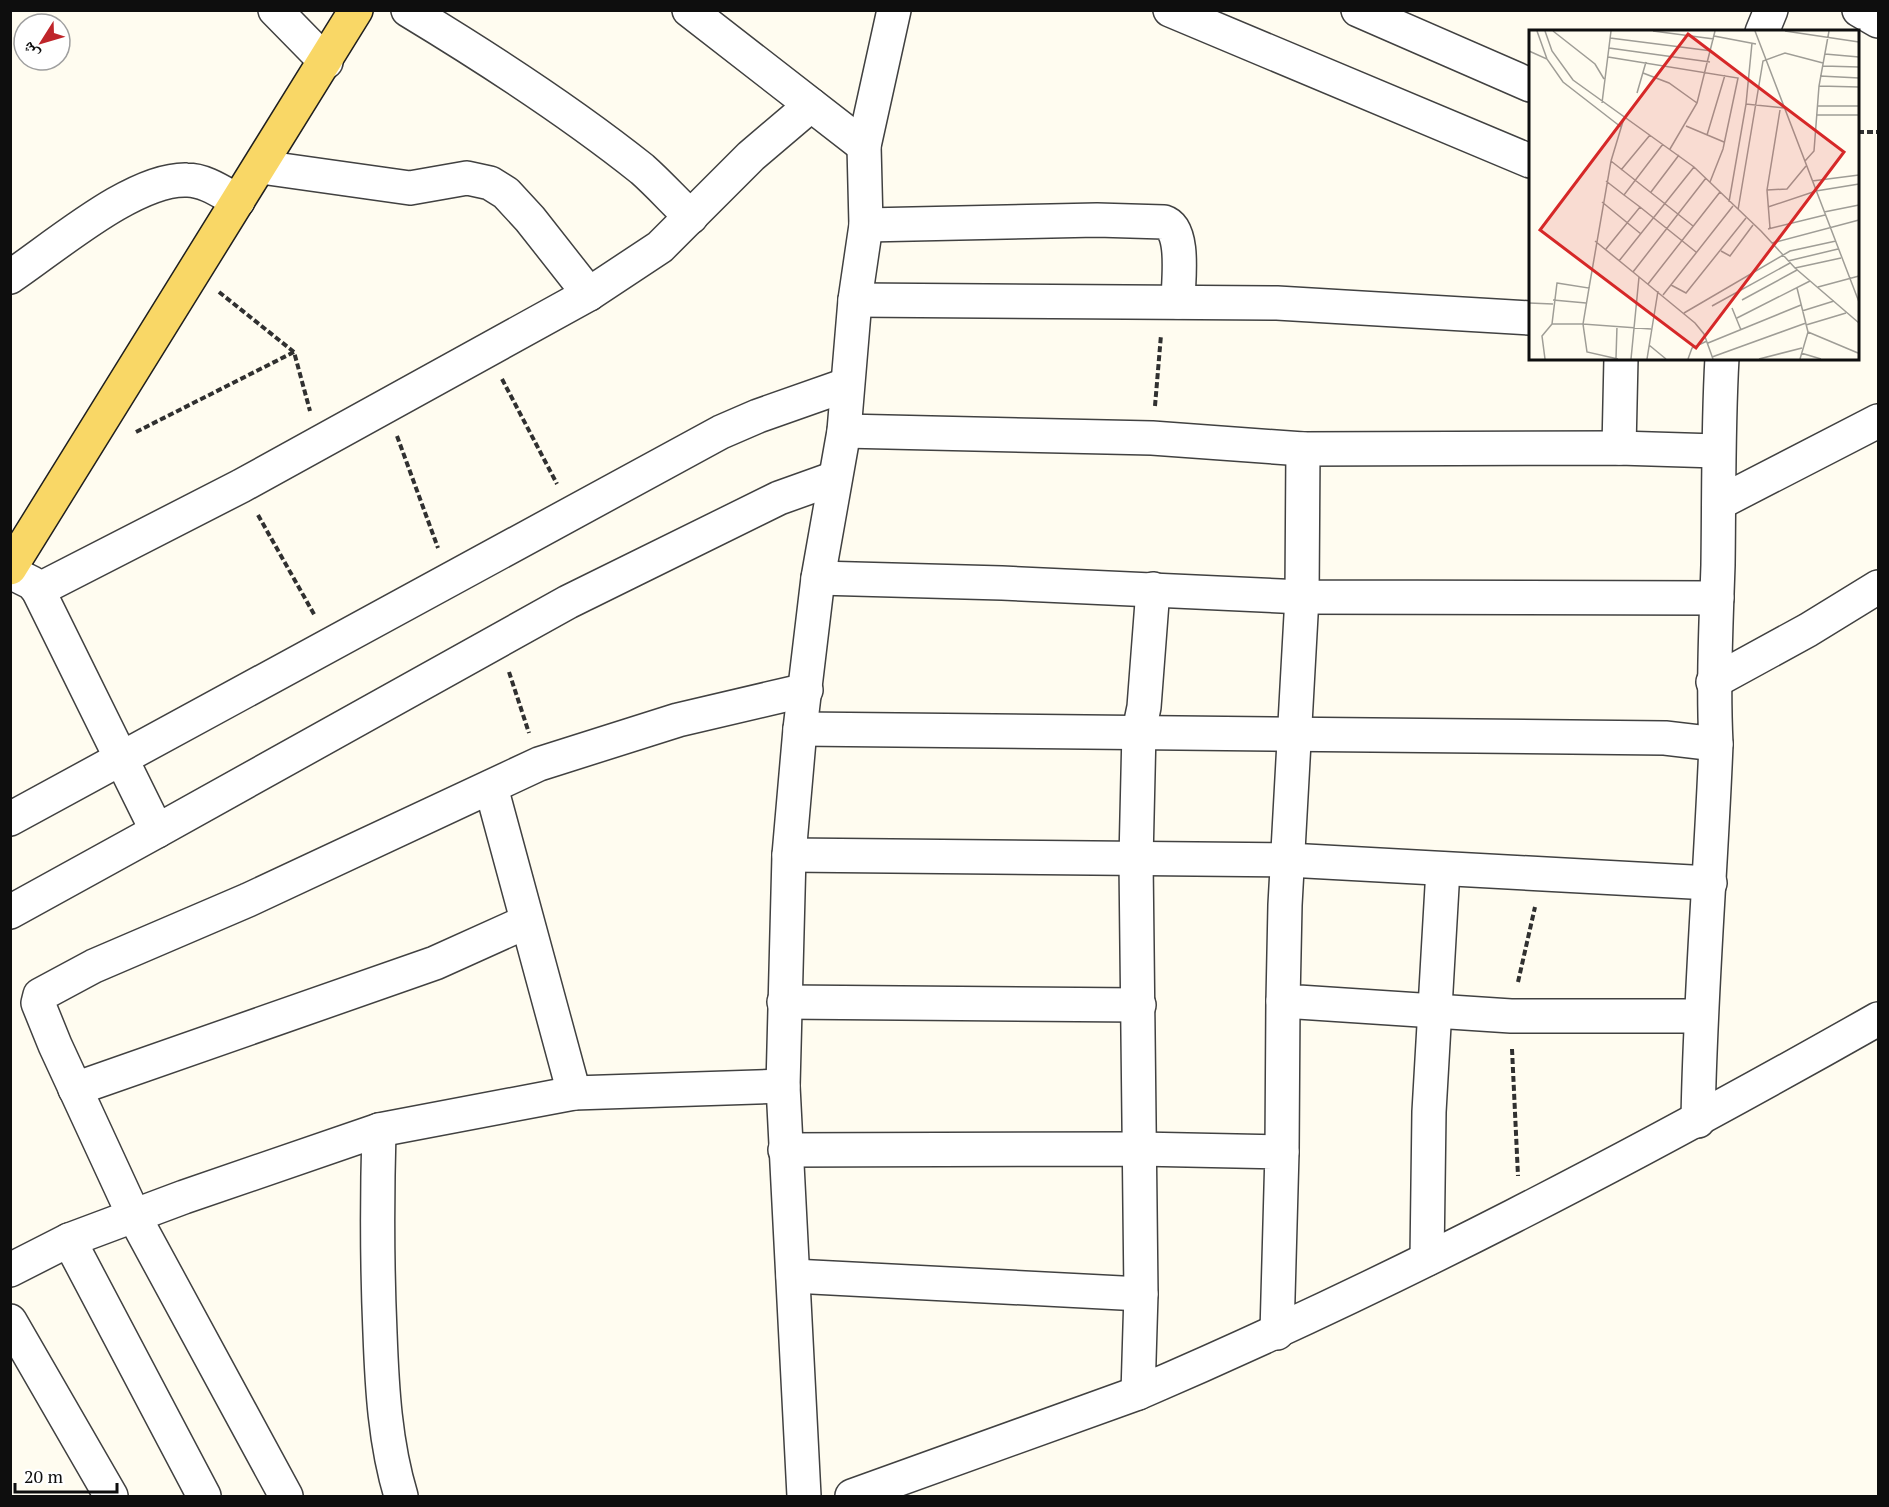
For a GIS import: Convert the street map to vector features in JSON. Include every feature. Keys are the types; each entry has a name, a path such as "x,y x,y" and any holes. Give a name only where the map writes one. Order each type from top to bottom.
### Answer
{"main road":[{"path":"10,570 326,62 356,10"}],"street":[{"path":"275,10 326,62"},
{"path":"408,10 567,112 644,171 691,217"},
{"path":"689,10 864,146"},
{"path":"1170,10 1529,161"},
{"path":"1358,10 1529,85"},
{"path":"1763,30 1771,10"},
{"path":"1859,10 1878,21"},
{"path":"804,1497 783,1086 789,855 800,729 818,578 843,430 855,300 866,225 864,146 886,15"},
{"path":"38,590 241,486 589,294 660,247 751,156 811,105"},
{"path":"261,167 410,188 467,178 490,183 506,193 530,219 589,294"},
{"path":"10,277 131,195 154,185 190,180 208,185 238,201"},
{"path":"866,225 1098,220 1164,222 1172,226 1179,237 1171,302"},
{"path":"855,300 1277,303 1529,318"},
{"path":"1619,448 1621,360"},
{"path":"1698,1121 1700,1016 1710,883 1716,744 1713,682 1719,503 1717,451 1722,360"},
{"path":"10,819 332,646 721,432 758,416 846,385"},
{"path":"1719,503 1878,421"},
{"path":"843,430 1152,438 1304,449 1619,448 1717,451"},
{"path":"1277,1334 1283,1001 1293,736 1302,597 1304,449"},
{"path":"10,912 558,607 779,498 835,478"},
{"path":"10,570 32,583 38,590 157,831"},
{"path":"818,578 1153,589 1302,597 1717,598"},
{"path":"1713,682 1808,630 1878,587"},
{"path":"1138,1393 1141,1294 1136,860 1139,731 1144,707 1153,589"},
{"path":"286,1497 134,1216 75,1089 39,1003 43,992 94,966 248,900 539,764 678,720 806,690"},
{"path":"800,729 1139,731 1293,736 1665,738 1716,744"},
{"path":"491,787 574,1093"},
{"path":"789,855 1288,860 1710,883"},
{"path":"1427,1259 1429,1113 1443,869"},
{"path":"75,1089 435,963 526,922"},
{"path":"1283,1001 1511,1016 1700,1016"},
{"path":"784,1002 1139,1005"},
{"path":"870,1493 1138,1393 1277,1334 1698,1121 1878,1019"},
{"path":"10,1270 69,1240 379,1130 574,1093 783,1086"},
{"path":"379,1130 376,1244 382,1400 394,1473 401,1497"},
{"path":"785,1150 1139,1149 1281,1152"},
{"path":"69,1240 204,1497"},
{"path":"793,1276 1141,1294"},
{"path":"10,1321 111,1497"}],"path":[{"path":"1859,132 1878,132"},
{"path":"196,272 294,352 318,444"},
{"path":"1152,438 1171,302"},
{"path":"486,349 572,512"},
{"path":"129,436 294,352"},
{"path":"241,486 332,646"},
{"path":"1522,1210 1517,1169 1511,1016 1542,874"}]}
